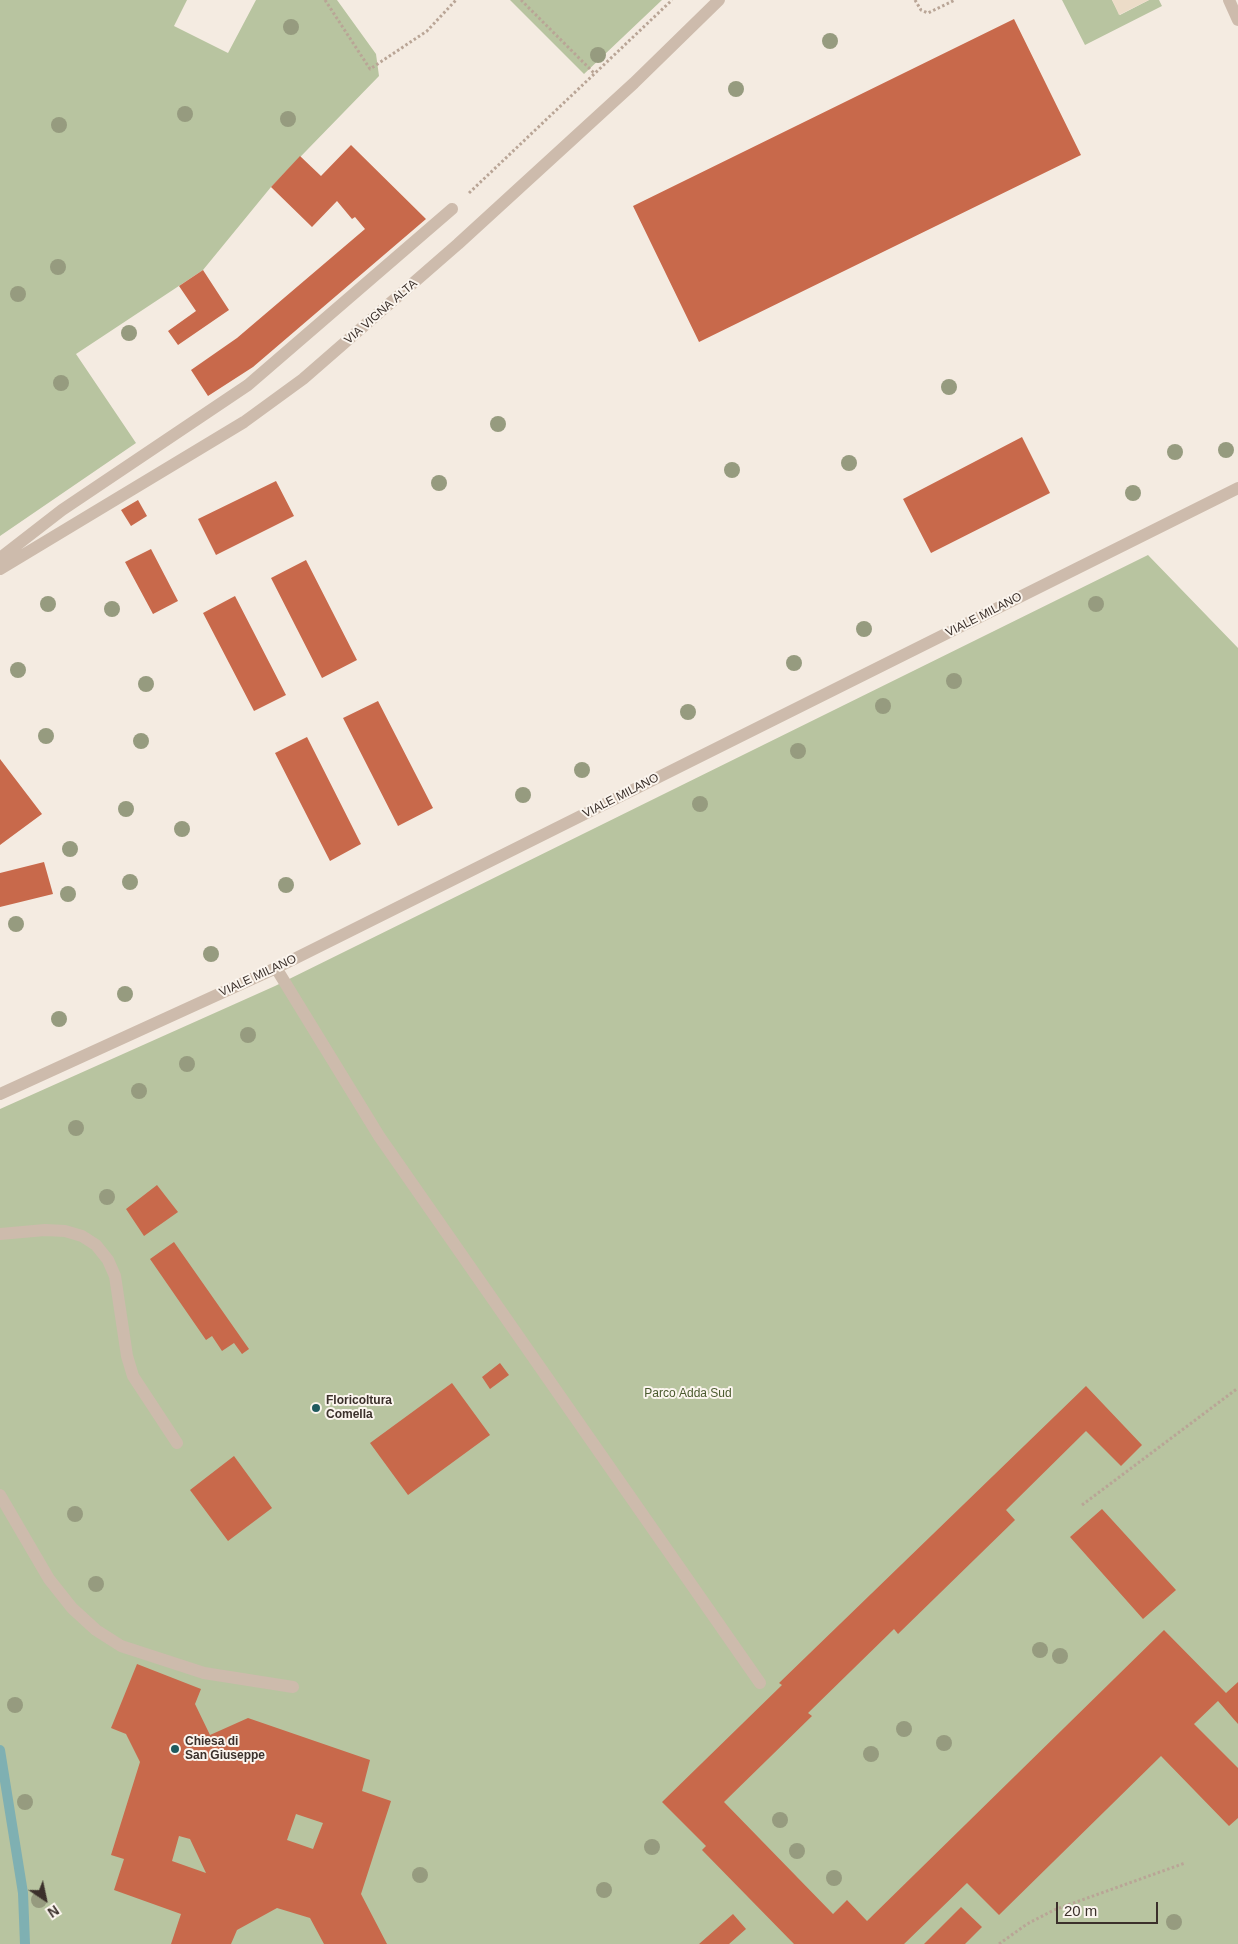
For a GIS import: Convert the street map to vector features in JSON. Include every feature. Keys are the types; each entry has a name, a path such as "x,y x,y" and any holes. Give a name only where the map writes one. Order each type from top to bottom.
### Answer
{"street":[{"name":"VIA VIGNA ALTA","path":"0,569 244,422 303,379 458,244 634,83 719,0"},
{"path":"1229,0 1238,20"},
{"path":"0,558 62,510 248,385 452,209"},
{"name":"VIALE MILANO","path":"0,1094 276,968 1238,488"},
{"path":"276,968 379,1136 760,1683"},
{"path":"0,1234 31,1231 65,1231 82,1236 96,1245 108,1260 115,1276 127,1356 133,1376 176,1443"},
{"path":"0,1495 36,1560 72,1608 96,1630 120,1646 204,1673 293,1687"}],"path":[{"path":"324,0 370,69 427,31 456,0"},
{"path":"521,0 594,74"},
{"path":"452,209 672,0"},
{"path":"914,0 921,10 928,13 955,0"},
{"path":"1082,1505 1238,1388"},
{"path":"999,1944 1027,1924 1054,1910 1185,1863"}],"green space":[{"path":"0,0 187,0 174,26 228,53 256,0 337,0 376,54 379,76 271,187 203,270 76,354 136,443 0,536"},
{"path":"510,0 662,0 584,74"},
{"path":"1062,0 1112,0 1120,15 1149,0 1159,0 1162,6 1085,45"},
{"name":"Parco Adda Sud","path":"1148,555 1238,648 1238,1944 0,1944 0,1109 275,986"}],"shaded area":[{"path":"1112,0 1149,0 1119,15"}],"building":[{"path":"1014,19 1081,155 699,342 633,206"},
{"path":"351,145 426,219 253,367 208,396 191,370 237,338 365,229 355,217 352,219 337,201 312,227 271,187 300,156 321,176"},
{"path":"203,270 229,310 178,345 168,331 196,311 179,286"},
{"path":"1022,437 1050,493 931,553 903,499"},
{"path":"276,481 294,516 216,555 198,519"},
{"path":"138,500 147,516 131,526 121,510"},
{"path":"151,549 178,601 153,614 125,562"},
{"path":"306,560 357,660 322,678 271,578"},
{"path":"235,596 286,695 254,711 203,613"},
{"path":"378,701 433,808 398,826 343,718"},
{"path":"307,737 361,844 330,861 275,753"},
{"path":"0,759 42,814 0,845"},
{"path":"44,862 53,894 0,907 0,873"},
{"path":"157,1185 178,1212 144,1236 126,1209"},
{"path":"174,1242 249,1349 242,1354 234,1343 222,1351 212,1336 206,1340 150,1259"},
{"path":"500,1363 509,1375 490,1389 482,1377"},
{"path":"452,1383 490,1435 408,1495 370,1443"},
{"path":"1086,1386 1142,1445 1121,1466 1086,1431 1006,1510 1015,1520 898,1634 894,1629 808,1713 812,1716 724,1802 833,1914 847,1900 867,1921 1164,1630 1226,1693 1238,1682 1238,1724 1218,1701 1194,1724 1238,1768 1238,1818 1229,1826 1161,1756 999,1915 967,1883 904,1944 794,1944 702,1850 706,1846 662,1802 782,1685 779,1683"},
{"path":"234,1456 272,1508 228,1541 190,1490"},
{"path":"1102,1509 1176,1590 1143,1619 1070,1537"},
{"path":"137,1664 201,1689 195,1704 210,1735 248,1718 370,1760 362,1791 391,1801 361,1894 387,1944 324,1944 310,1918 277,1908 237,1930 231,1944 171,1944 181,1914 114,1890 124,1859 111,1855 140,1762 126,1734 111,1728","holes":["296,1814 323,1823 313,1849 287,1840","179,1836 190,1839 206,1873 172,1861"]},
{"path":"961,1907 982,1927 965,1944 924,1944"},
{"path":"733,1914 746,1929 729,1944 699,1944"}],"waterway":[{"path":"0,1750 23,1893 25,1944"}],"place":[{"name":"Floricoltura Comella","path":"316,1408"},
{"name":"Chiesa di San Giuseppe","path":"175,1749"}]}
